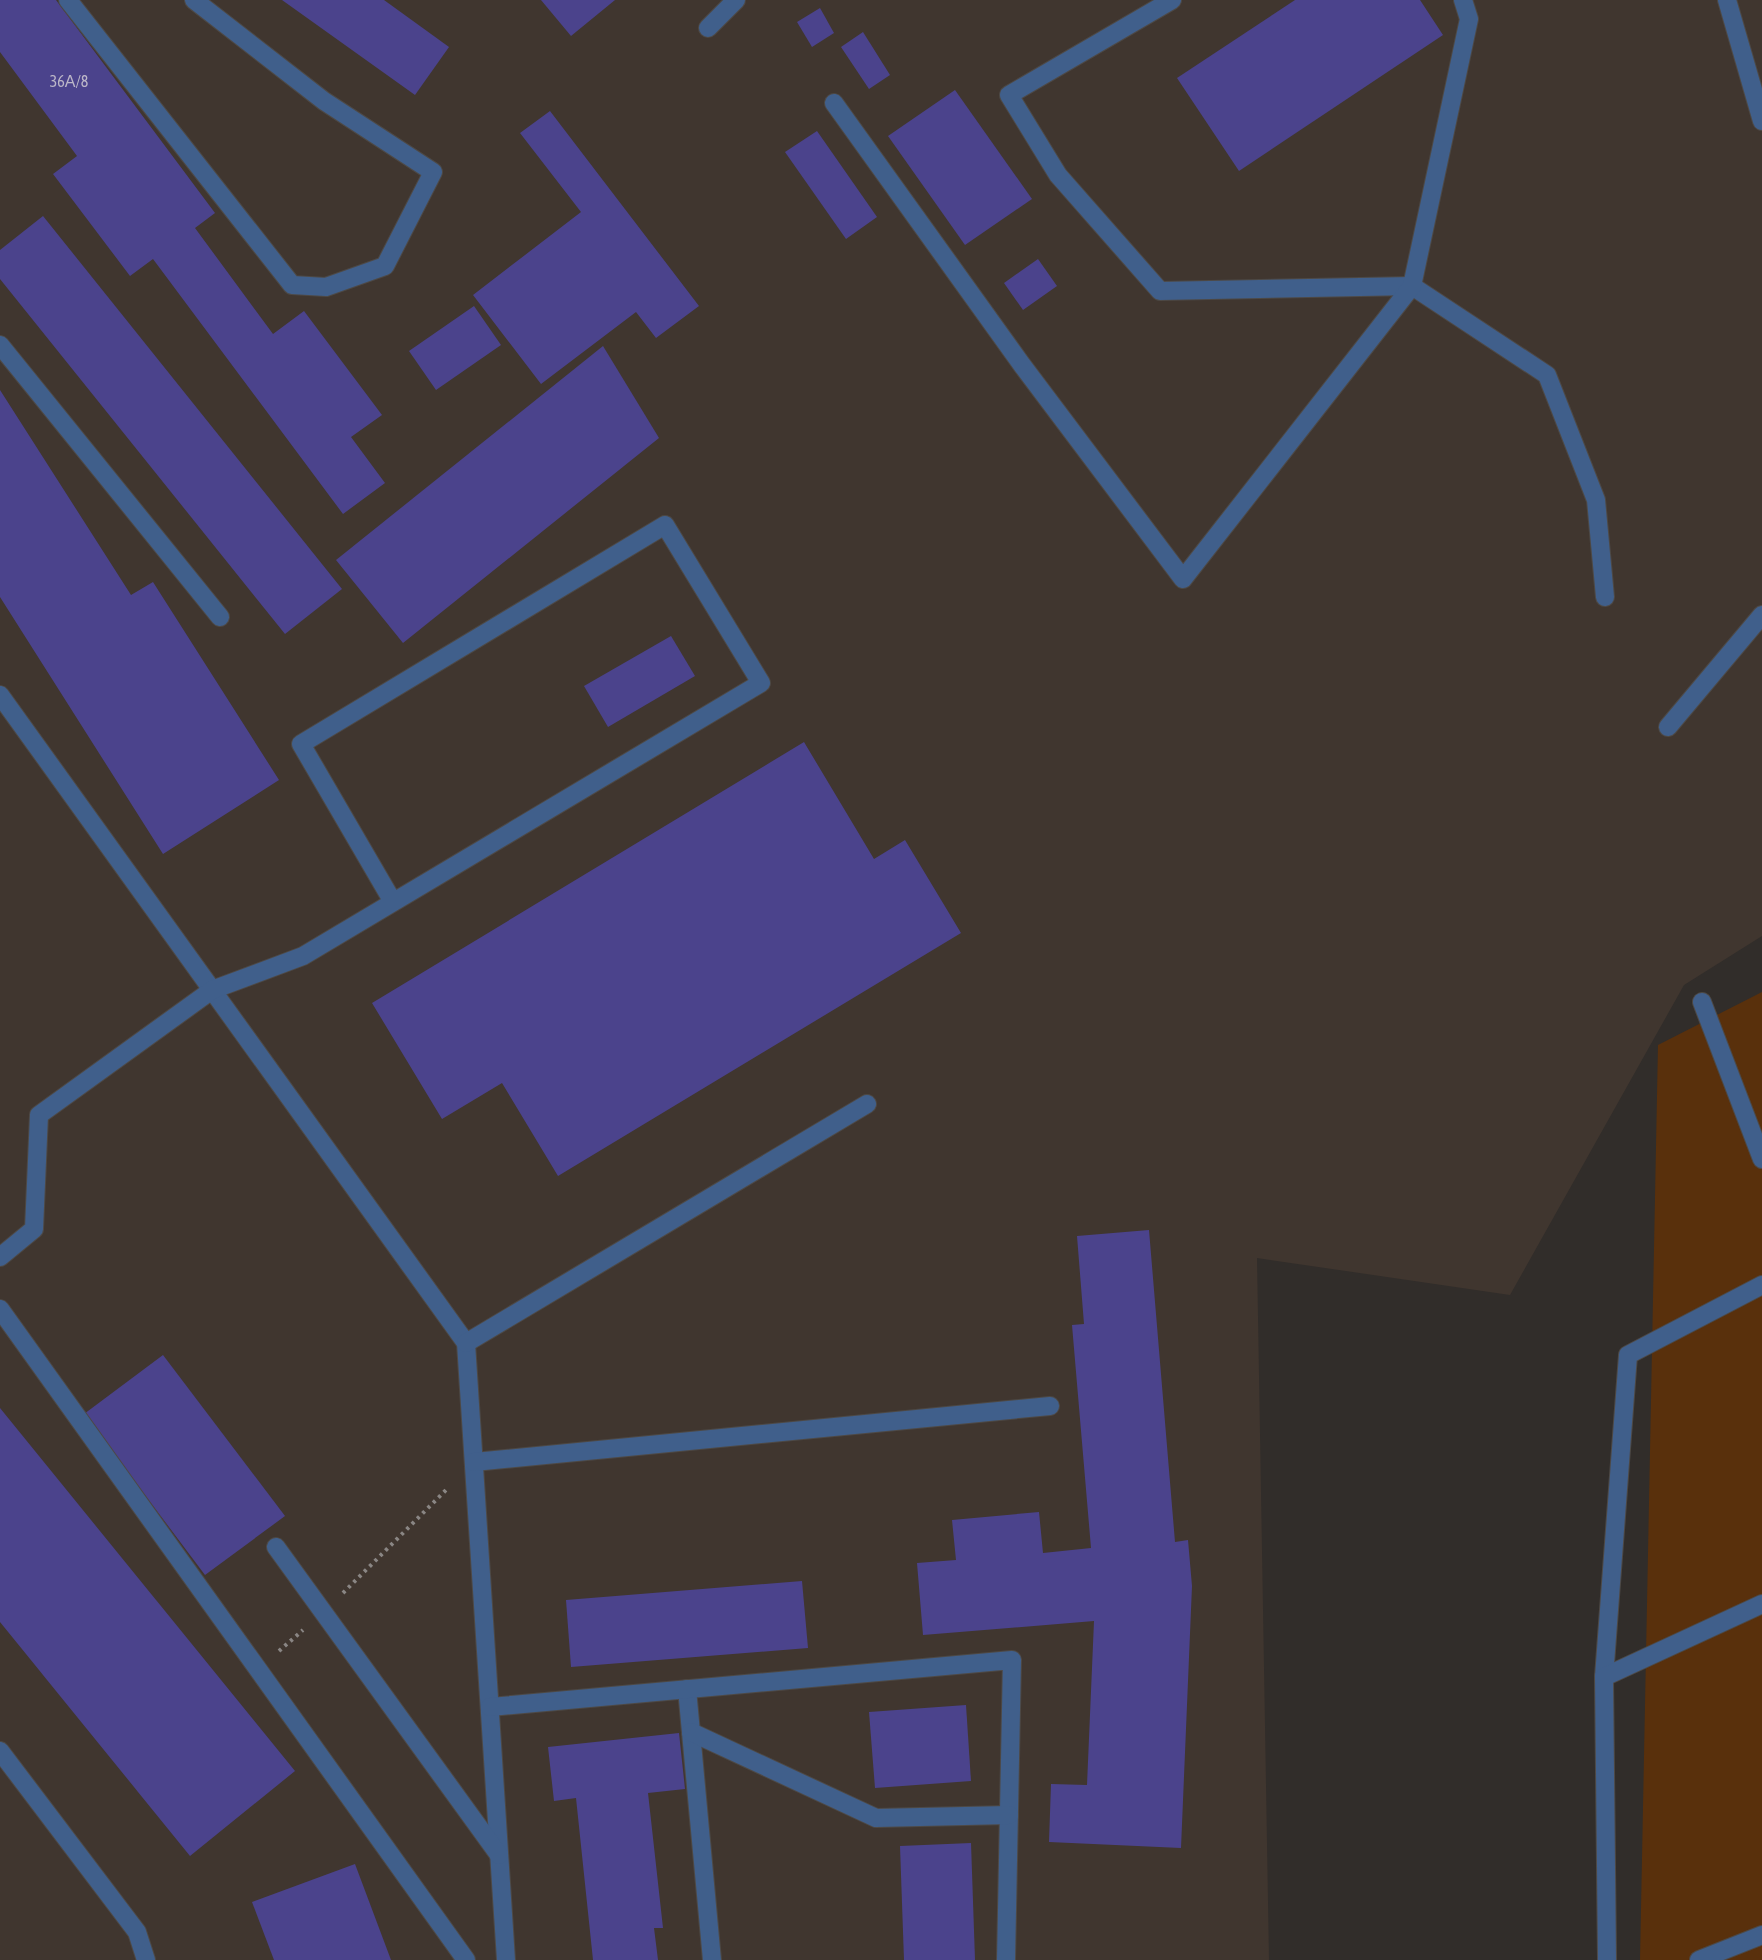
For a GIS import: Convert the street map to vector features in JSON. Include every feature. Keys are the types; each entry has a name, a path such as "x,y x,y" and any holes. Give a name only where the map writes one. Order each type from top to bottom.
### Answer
{"lane":[{"path":"68,0 292,285 326,287 385,266 433,172 324,101 194,0"},
{"path":"708,28 736,0"},
{"path":"1172,0 1009,95 1058,176 1160,291 1412,286 1547,375 1596,500 1605,597"},
{"path":"834,103 1022,365 1183,579 1412,286 1469,19 1463,0"},
{"path":"1727,0 1762,121"},
{"path":"0,345 220,616"},
{"path":"0,1257 34,1230 39,1115 212,990 303,956 761,683 665,525 301,744 393,902"},
{"path":"1668,727 1762,615"},
{"path":"0,695 466,1343 506,1960"},
{"path":"1702,1002 1762,1159"},
{"path":"466,1343 867,1104"},
{"path":"1607,1960 1604,1677 1628,1355 1762,1285"},
{"path":"0,1310 466,1960"},
{"path":"474,1462 1050,1406"},
{"path":"276,1546 499,1855"},
{"path":"1604,1677 1762,1604"},
{"path":"490,1707 1012,1660 1006,1960"},
{"path":"687,1689 712,1960"},
{"path":"691,1732 876,1818 1009,1815"},
{"path":"0,1751 137,1932 146,1960"},
{"path":"1699,1960 1762,1935"}],"path":[{"path":"258,1669 324,1612 474,1462"}],"shaded area":[{"path":"0,0 1762,0 1762,936 1684,985 1510,1295 1257,1258 1269,1960 0,1960"},
{"path":"1762,992 1762,1960 1640,1960 1658,1045"}],"building":[{"path":"0,0 56,0 215,213 195,228 273,334 304,311 382,415 351,437 385,483 343,514 153,259 130,276 53,174 77,156 0,52"},
{"path":"282,0 384,0 449,47 415,95"},
{"path":"541,0 615,0 571,36"},
{"path":"1295,0 1420,0 1443,35 1239,171 1177,78"},
{"path":"820,8 834,33 812,47 797,22"},
{"path":"863,32 890,75 869,89 841,47"},
{"path":"955,90 1032,199 965,245 888,136"},
{"path":"550,111 699,306 656,338 636,312 541,384 473,295 581,212 520,133"},
{"path":"817,131 877,217 846,239 785,152"},
{"path":"43,216 342,589 285,634 0,279 0,250"},
{"path":"1038,259 1057,286 1023,310 1004,283"},
{"path":"474,306 501,345 436,390 409,351"},
{"path":"603,346 659,438 403,643 336,560"},
{"path":"0,390 131,595 153,582 279,780 163,854 0,597"},
{"path":"671,636 695,676 608,727 584,686"},
{"path":"804,742 874,859 905,840 961,933 558,1176 502,1083 442,1119 372,1003"},
{"path":"1149,1230 1175,1542 1188,1540 1192,1586 1181,1848 1049,1842 1051,1784 1087,1785 1094,1621 923,1635 917,1563 956,1560 952,1520 1039,1512 1043,1553 1091,1548 1072,1325 1084,1324 1077,1236"},
{"path":"163,1355 285,1516 205,1575 84,1414"},
{"path":"0,1408 295,1771 190,1856 0,1622"},
{"path":"802,1581 808,1648 571,1667 566,1600"},
{"path":"966,1705 971,1781 875,1788 869,1712"},
{"path":"679,1733 685,1789 648,1793 663,1928 654,1928 658,1960 593,1960 576,1798 554,1801 548,1747"},
{"path":"971,1843 975,1960 904,1960 900,1846"},
{"path":"355,1864 391,1960 274,1960 252,1902"}]}
